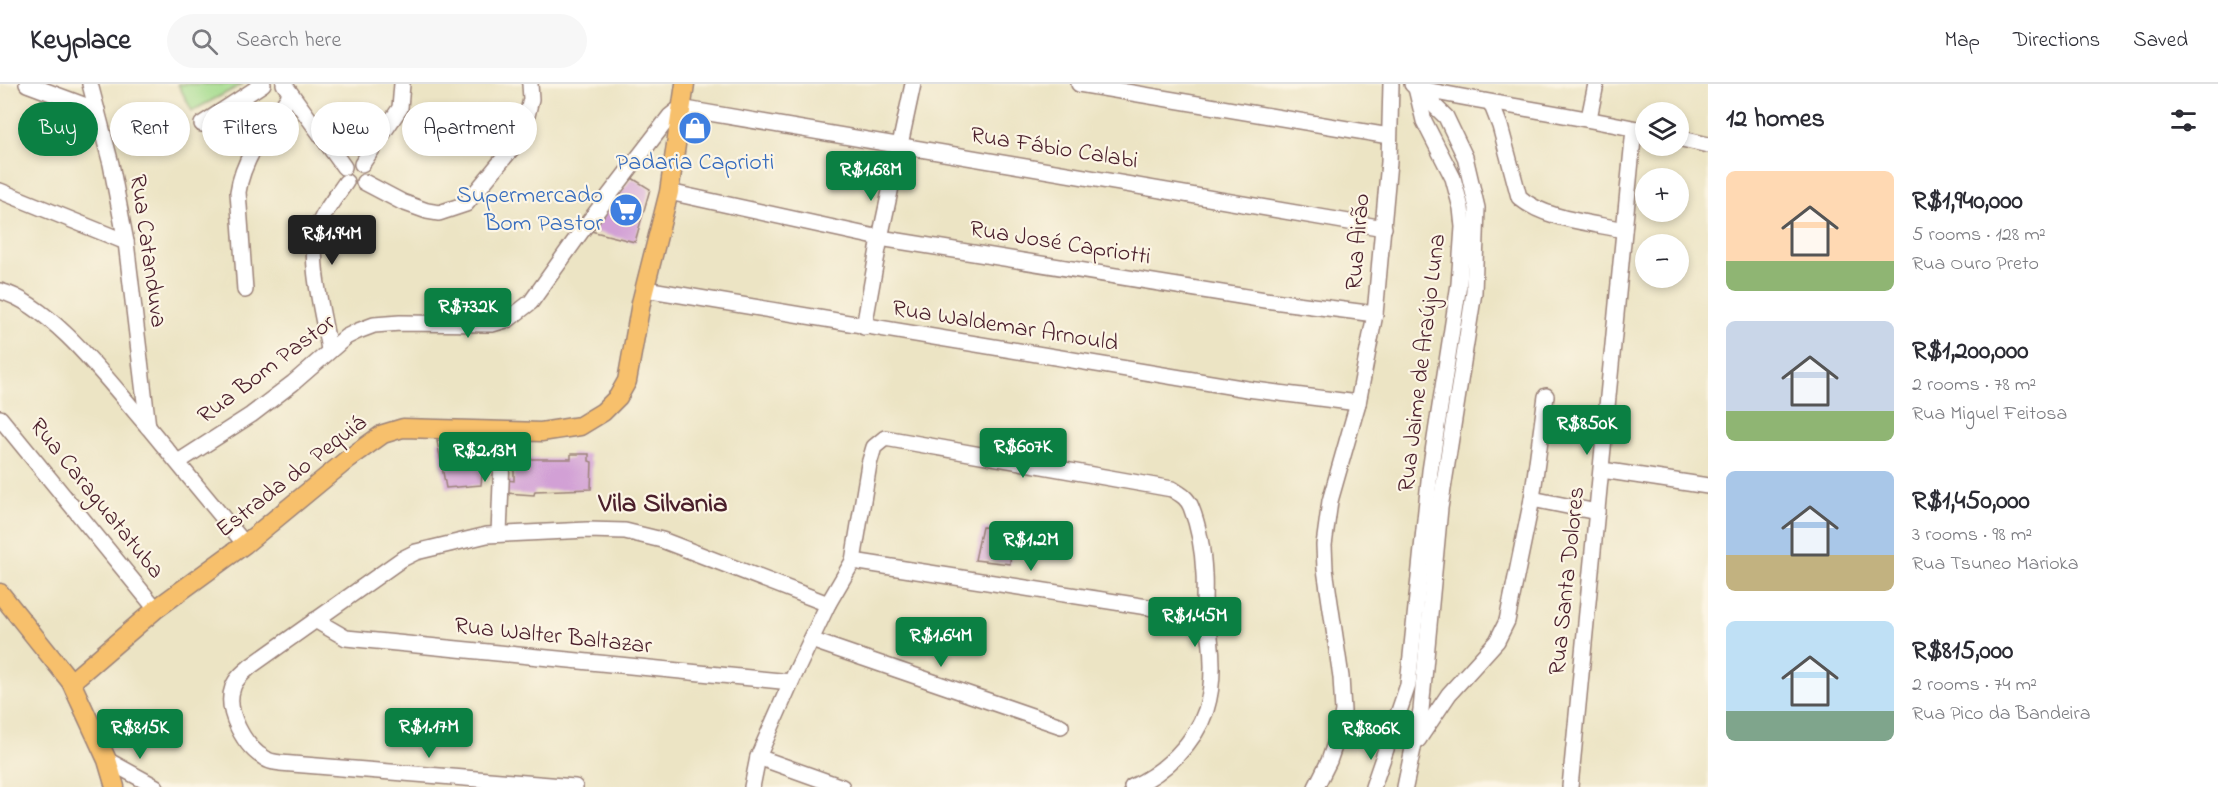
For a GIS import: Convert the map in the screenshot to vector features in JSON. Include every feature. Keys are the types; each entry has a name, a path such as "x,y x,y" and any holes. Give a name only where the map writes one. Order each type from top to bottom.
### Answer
{"main road":[{"name":"Estrada do Pequiá","path":"71,682 156,609 245,544 348,459 383,434 403,428 541,432 580,426 603,412 618,397 627,381 645,289 669,192 685,84"},
{"path":"0,593 71,682 107,760 115,787"}],"street":[{"path":"27,84 75,102"},
{"name":"Rua Catanduva","path":"90,84 95,102"},
{"path":"236,102 263,84"},
{"path":"362,164 400,108 402,84"},
{"path":"364,182 402,202 427,211 439,213 466,204 513,147 525,124 531,99 530,84"},
{"path":"864,327 880,238 913,84"},
{"path":"1079,84 1389,136"},
{"path":"1391,84 1462,90 1491,103 1589,118 1635,129"},
{"name":"Rua Airão","path":"1316,787 1329,761 1339,732 1343,711 1341,677 1325,569 1324,545 1330,501 1359,403 1375,314 1384,228 1391,84"},
{"path":"1589,118 1596,84"},
{"name":"Rua Jaime de Araújo Luna","path":"1373,787 1408,685 1430,471 1459,284 1463,227 1461,208 1453,178 1424,122 1414,86"},
{"name":"Rua Jaime de Araújo Luna","path":"1405,787 1421,710 1440,508 1474,292 1478,208 1465,157 1446,117 1414,86"},
{"path":"245,290 238,192 240,180 287,89 345,175 357,186 364,182 367,170 362,164 354,161 345,175 322,219 315,238 314,262 329,350"},
{"path":"1491,103 1500,126 1520,197 1528,205 1545,212 1624,230"},
{"name":"Rua Fábio Calabi","path":"680,108 1384,228"},
{"name":"Rua Bom Pastor","path":"178,462 251,415 293,383 345,337 374,325 447,322 492,324 510,319 531,302 592,217 670,116 680,108"},
{"name":"Rua Catanduva","path":"98,114 111,164 126,242 148,428"},
{"path":"1689,141 1708,145"},
{"name":"Rua Santa Dolores","path":"1570,787 1624,230 1636,156"},
{"path":"0,190 126,242"},
{"name":"Rua José Capriotti","path":"669,192 880,238 1265,300 1375,314"},
{"name":"Rua Waldemar Arnould","path":"645,289 1236,387 1359,403"},
{"path":"0,291 13,294 27,302 73,342 117,389 245,544"},
{"name":"Rua Jaime de Araújo Luna","path":"1414,745 1449,694 1497,641 1507,621 1532,499 1546,396"},
{"name":"Rua Caraguatatuba","path":"0,418 156,609"},
{"path":"500,534 503,432"},
{"path":"752,787 758,757 791,682 828,604 853,561 869,464 874,447 885,438 1172,489 1184,496 1191,506 1196,525 1204,573 1205,616 1212,657 1211,684 1206,710 1194,736 1179,753 1147,780 1132,787"},
{"path":"1602,470 1708,486"},
{"path":"1532,499 1597,512"},
{"path":"575,787 280,763 267,760 258,754 233,719 231,708 233,688 239,677 251,666 377,576 416,552 452,542 500,534 587,530 625,531 662,540 828,604"},
{"path":"853,561 1205,616"},
{"name":"Rua Walter Baltazar","path":"315,620 346,639 791,682"},
{"path":"811,640 1061,726"},
{"path":"1386,787 1391,736"},
{"path":"758,757 842,787"},
{"path":"107,760 156,787"}],"green space":[{"path":"178,84 243,84 209,102 202,102 202,106 192,111 190,102 187,102"}],"building":[{"name":"Supermercado Bom Pastor","path":"632,178 650,189 635,242 591,231"},
{"path":"437,441 473,446 483,465 481,485 446,488"},
{"path":"571,454 589,454 589,461 592,462 591,489 535,491 534,495 506,493 507,480 514,481 514,459 571,459"},
{"path":"982,527 1012,531 1010,564 975,560"}],"place":[{"name":"Padaria Caprioti","path":"695,128"},
{"name":"Supermercado Bom Pastor","path":"626,210"}],"district":[{"name":"Vila Silvania","path":"663,504"}]}
